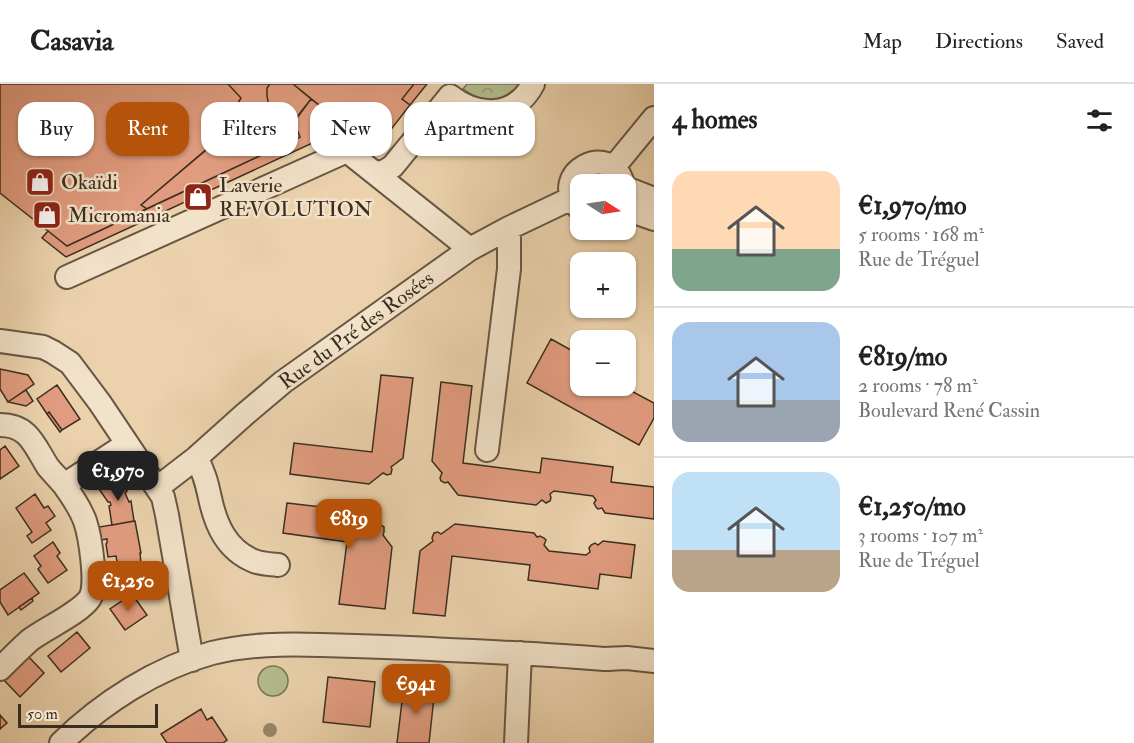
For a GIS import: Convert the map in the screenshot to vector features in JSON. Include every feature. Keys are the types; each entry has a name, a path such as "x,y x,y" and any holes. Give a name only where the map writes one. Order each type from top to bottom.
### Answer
{"street":[{"path":"376,174 393,166 450,96 469,108 493,111 514,105 527,94 533,84"},
{"path":"619,174 654,118"},
{"path":"67,278 347,151 470,249"},
{"name":"Rue du Pré des Rosées","path":"574,174 581,167 591,163 602,163 616,174"},
{"path":"636,192 654,199"},
{"name":"Rue du Pré des Rosées","path":"157,488 196,458 283,382 470,249 509,228 570,206"},
{"path":"636,213 654,219"},
{"path":"487,450 509,269 509,228"},
{"path":"0,341 43,347 70,363 100,403 163,497 192,660"},
{"path":"0,425 14,426 27,434 50,469 64,485 80,511 87,530 94,577 91,595 80,608 30,640 0,669"},
{"path":"64,485 127,444"},
{"path":"196,458 204,471 216,520 229,545 241,555 256,562 278,565"},
{"path":"64,742 92,717 154,675 212,653 235,648 267,645 364,646 654,661"},
{"path":"516,743 520,653"},
{"path":"607,659 633,668 654,671"}],"green space":[{"path":"467,84 520,84 500,98 485,99 463,89"},
{"path":"273,666 283,671 288,681 283,691 273,696 263,691 258,681 263,671"}],"building":[{"path":"0,84 228,84 241,98 239,102 201,102 201,154 141,205 147,209 67,246 0,193"},
{"path":"228,84 270,84 267,88 268,102 239,102 241,98"},
{"path":"270,84 293,84 311,99 298,116 298,102 268,102 267,88"},
{"path":"293,84 414,84 402,99 406,102 404,102 404,113 392,128 392,102 315,102"},
{"path":"414,84 427,84 412,102 402,99"},
{"path":"311,99 315,102 310,102 310,144 298,150 298,138 300,137 298,117"},
{"path":"201,154 201,156 260,156 147,209 141,205"},
{"path":"259,156 284,156 66,257 42,238 48,231 67,246"},
{"path":"551,339 570,349 570,396 636,396 636,393 654,403 654,418 639,445 527,383"},
{"path":"0,369 28,375 34,384 8,402 0,389"},
{"path":"381,375 413,378 403,458 391,467 391,474 383,473 369,484 290,474 294,443 372,452"},
{"path":"441,382 472,386 463,463 540,473 542,458 613,467 611,482 654,487 654,519 605,513 602,508 596,507 594,503 596,500 593,496 554,491 550,494 550,501 546,503 542,500 536,505 458,495 448,482 441,481 442,473 432,461"},
{"path":"57,385 80,419 62,430 37,399"},
{"path":"26,390 33,401 26,406 8,402"},
{"path":"49,412 62,430 60,432 47,414"},
{"path":"5,446 19,466 0,479 0,450"},
{"path":"115,476 127,491 125,493 129,502 131,501 134,521 112,525 110,502 99,489"},
{"path":"35,494 44,508 48,506 55,516 46,523 51,530 32,543 27,536 32,532 16,508"},
{"path":"287,503 365,512 376,526 384,527 383,535 392,547 385,609 339,604 347,542 283,533"},
{"path":"135,521 141,564 118,568 116,556 108,557 107,539 101,540 99,527"},
{"path":"455,524 534,533 537,537 540,536 546,540 544,545 549,551 586,555 590,552 591,545 595,543 598,545 603,541 635,545 631,578 600,574 598,589 528,580 530,565 452,556 445,616 413,613 420,551 433,541 434,533 441,534"},
{"path":"53,542 60,553 57,556 67,570 48,583 38,569 41,566 34,556"},
{"path":"24,573 39,593 8,615 0,602 0,590"},
{"path":"132,594 147,615 125,630 110,609"},
{"path":"32,598 33,601 21,610 19,607"},
{"path":"77,632 90,648 61,672 48,656"},
{"path":"27,655 44,673 20,697 3,679"},
{"path":"328,677 375,682 370,727 323,722"},
{"path":"404,685 435,688 429,743 397,743"},
{"path":"201,709 207,720 212,717 227,740 223,743 167,743 161,734"},
{"path":"0,715 7,723 0,729"}],"place":[{"name":"Okaïdi","path":"40,182"},
{"name":"Laverie REVOLUTION","path":"198,197"},
{"name":"Micromania","path":"47,215"}]}
